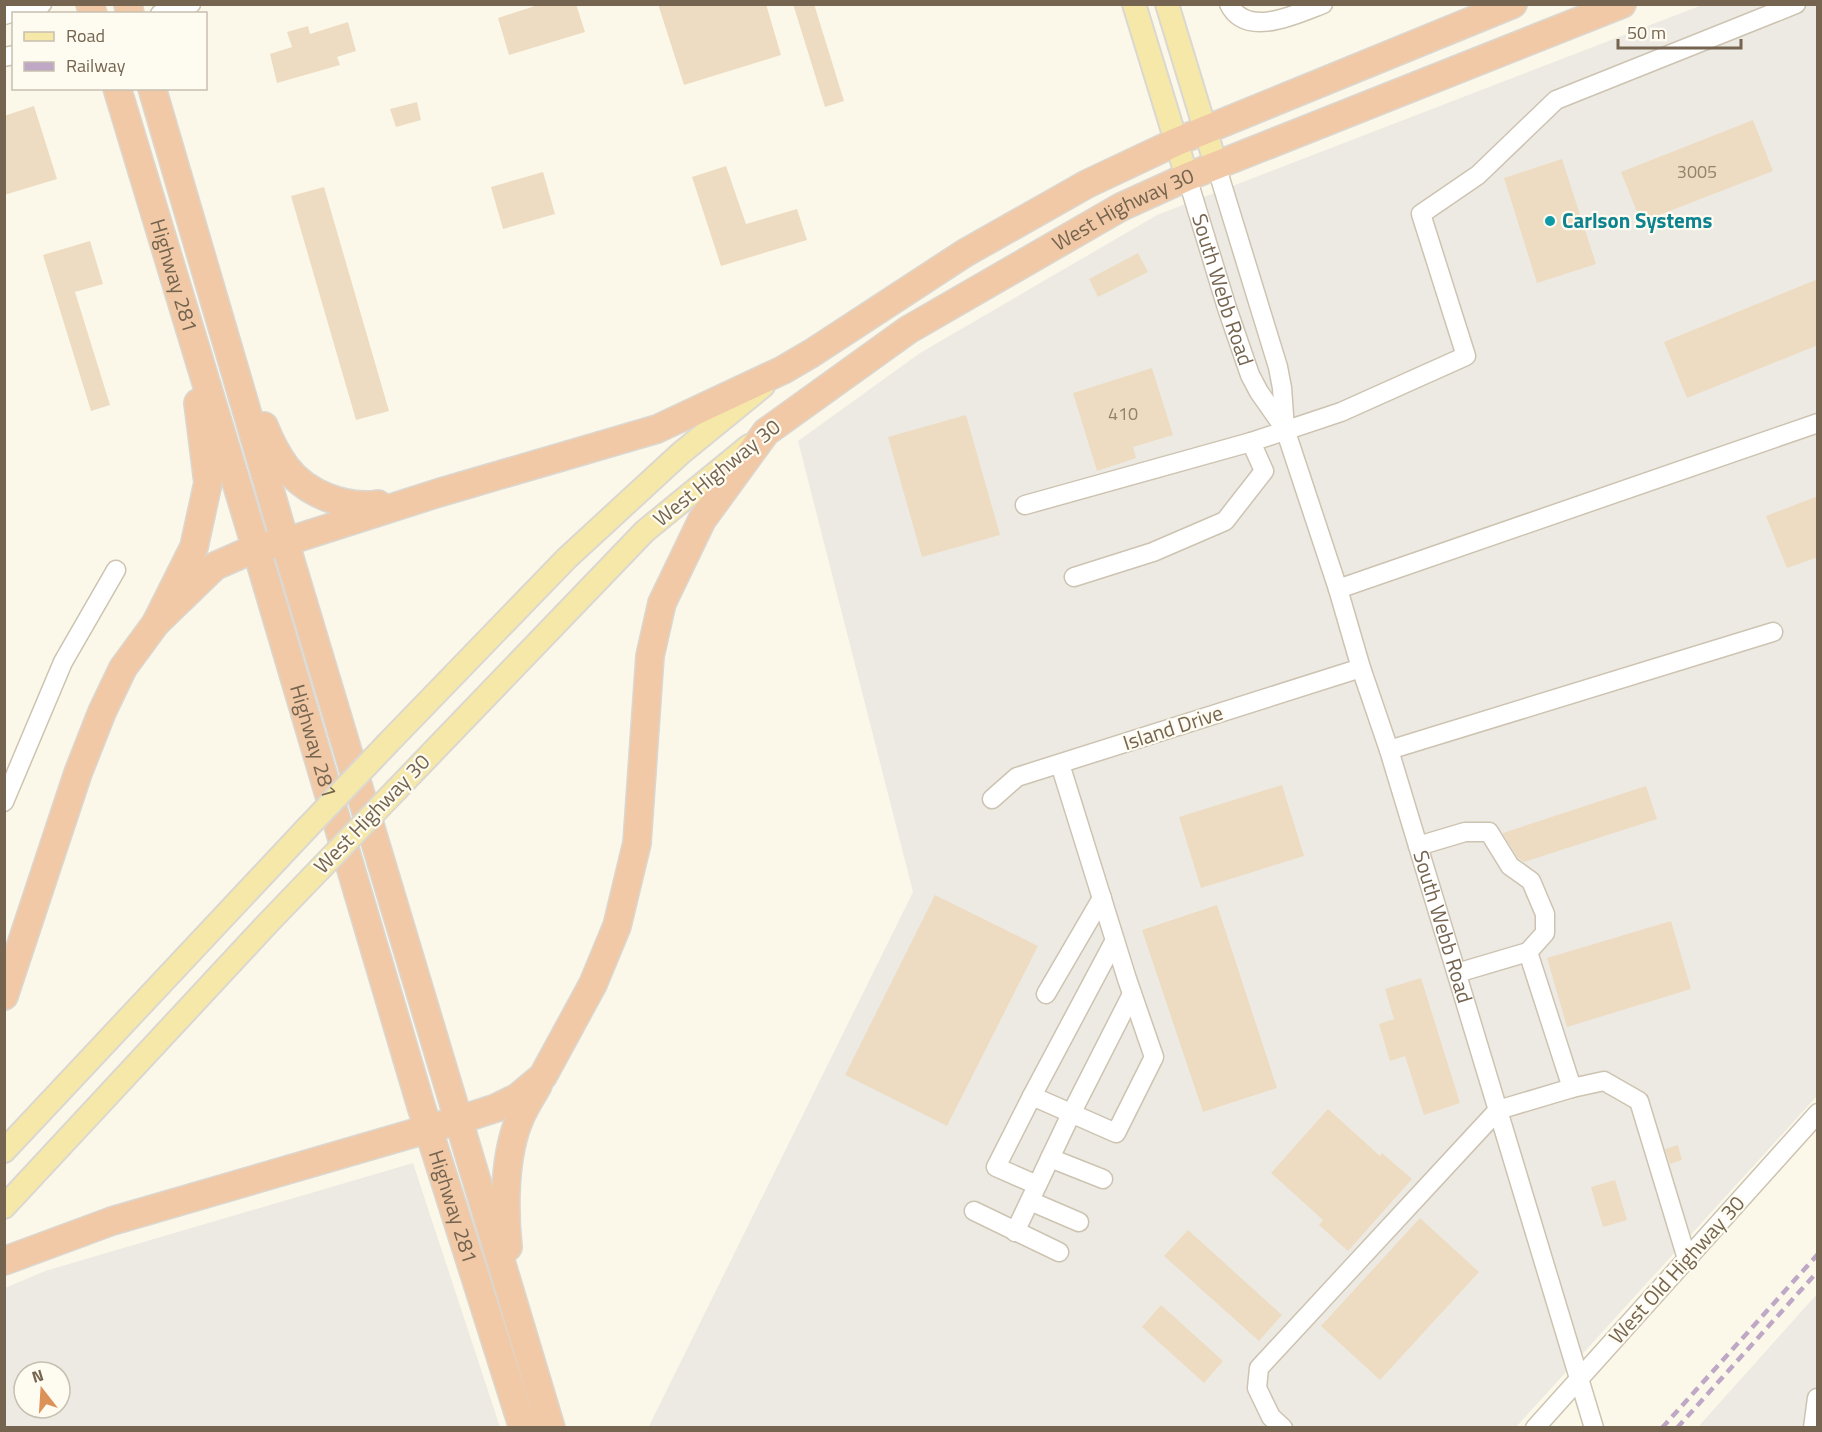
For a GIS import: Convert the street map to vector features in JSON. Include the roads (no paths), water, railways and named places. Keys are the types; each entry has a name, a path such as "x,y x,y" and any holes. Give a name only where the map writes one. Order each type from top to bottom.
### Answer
{"highway":[{"name":"West Highway 30","path":"783,370 965,253 1087,184 1176,142 1513,4"},
{"name":"West Highway 30","path":"766,432 908,330 1120,207 1216,165 1622,4"},
{"name":"Highway 281","path":"118,90 428,1129 523,1428"},
{"name":"Highway 281","path":"153,90 285,542 551,1428"},
{"path":"212,291 271,443 287,468 302,483 328,498 345,504 372,505 438,493"},
{"path":"156,624 194,547 208,483 200,416 179,295"},
{"path":"4,996 78,772 123,668 156,624 215,566 256,548 285,542 438,493 657,429 783,370"},
{"path":"520,1322 507,1245 506,1216 510,1152 519,1118 593,984 617,926 637,843 650,656 662,603 702,520 766,432"},
{"path":"4,1261 112,1221 496,1108 518,1097 543,1076"}],"main road":[{"name":"South Webb Road","path":"1134,4 1187,177"},
{"name":"South Webb Road","path":"1167,4 1216,165"},
{"name":"West Highway 30","path":"4,1151 389,742 567,558 681,453 783,370"},
{"name":"West Highway 30","path":"4,1208 260,931 645,531 766,432"}],"street":[{"path":"14,12 42,4"},
{"path":"166,12 191,4"},
{"path":"1229,4 1233,12 1246,21 1261,22 1281,19 1323,4"},
{"path":"1025,505 1251,442 1341,412 1466,356 1421,214 1478,175 1556,100 1796,4"},
{"name":"South Webb Road","path":"1216,165 1278,367 1285,429 1389,750 1594,1428"},
{"name":"South Webb Road","path":"1187,177 1250,375 1285,429"},
{"path":"1338,589 1818,423"},
{"path":"1074,577 1153,552 1225,521 1264,471 1251,442"},
{"path":"4,802 63,662 117,570"},
{"path":"1389,750 1773,632"},
{"name":"Island Drive","path":"992,799 1017,777 1361,668"},
{"path":"1032,1096 1116,1133 1154,1057 1060,764"},
{"path":"1418,846 1465,832 1489,832 1510,866 1531,881 1545,914 1545,933 1528,952 1457,973"},
{"path":"1046,993 1102,898"},
{"path":"1079,1222 996,1167 1115,940"},
{"path":"1528,952 1572,1088"},
{"path":"1016,1232 1071,1114 1132,994"},
{"path":"1283,1428 1271,1417 1257,1388 1259,1368 1498,1110 1604,1081 1639,1101 1687,1259"},
{"name":"West Old Highway 30","path":"1535,1428 1818,1113"},
{"path":"1050,1158 1103,1179"},
{"path":"974,1211 1059,1252"},
{"path":"1813,1428 1817,1398"}],"railway":[{"path":"1662,1428 1818,1254"},
{"path":"1677,1428 1818,1271"}],"place":[{"name":"Carlson Systems","path":"1550,221"}]}
